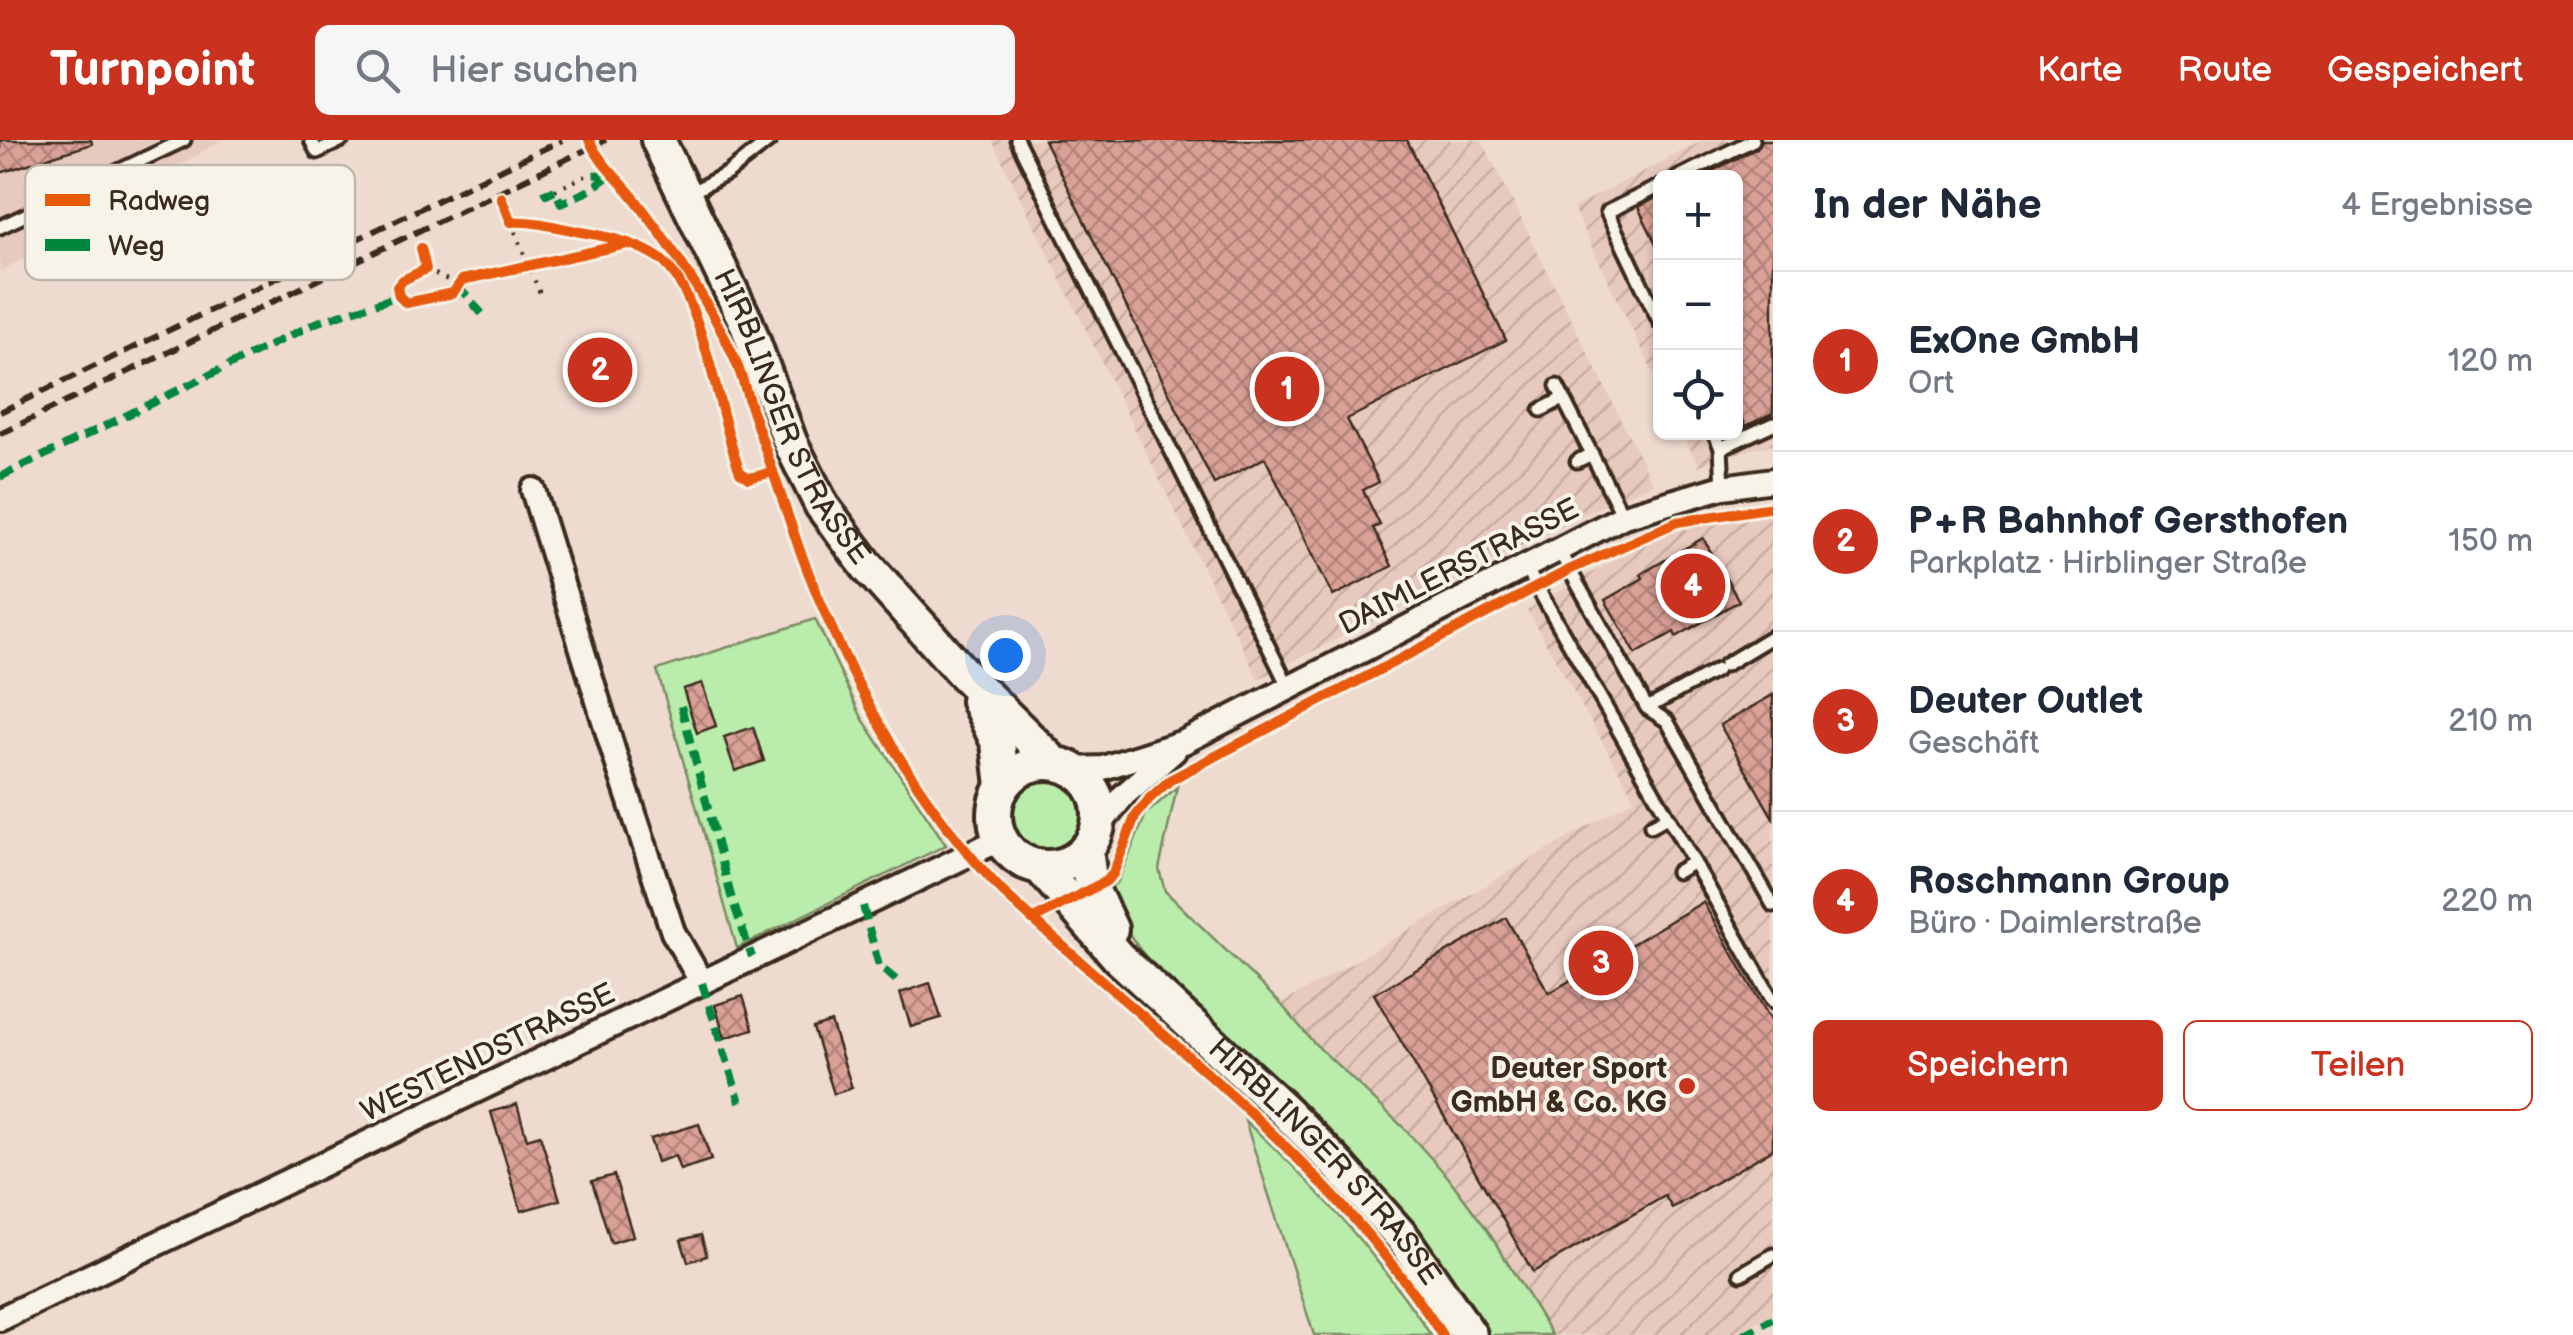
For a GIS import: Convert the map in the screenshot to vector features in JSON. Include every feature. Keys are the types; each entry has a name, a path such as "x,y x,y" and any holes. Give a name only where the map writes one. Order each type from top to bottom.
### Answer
{"main road":[{"name":"HIRBLINGER STRASSE","path":"658,140 746,322 790,442 822,506 866,566 961,671 1063,766 1082,776 1095,794 1091,887 1118,940 1164,1002"},
{"name":"HIRBLINGER STRASSE","path":"961,671 998,743 1003,786 995,812 1001,839 1018,858 1039,866 1118,957 1285,1110 1339,1166 1404,1238 1470,1335"},
{"path":"1003,786 1013,774 1032,764 1063,766"},
{"path":"1039,866 1061,865 1092,838"}],"street":[{"name":"DAIMLERSTRASSE","path":"1063,766 1104,768 1184,742 1525,566 1563,559 1624,516 1723,487 1773,480"},
{"path":"534,490 673,932 702,982"},
{"name":"DAIMLERSTRASSE","path":"1092,838 1124,795 1184,742"},
{"name":"WESTENDSTRASSE","path":"0,1319 1001,839"}],"lane":[{"path":"131,165 184,140"},
{"path":"310,140 317,152 342,140"},
{"path":"685,196 728,173 770,140"},
{"path":"1017,140 1289,688"},
{"path":"1693,170 1753,140"},
{"path":"1653,189 1607,212 1653,307"},
{"path":"0,227 25,215"},
{"path":"1541,410 1560,392 1624,516"},
{"path":"1721,448 1773,424"},
{"path":"1718,440 1723,487"},
{"path":"1577,462 1592,454"},
{"path":"1563,559 1647,708 1667,721 1773,906"},
{"path":"1525,566 1773,1001"},
{"path":"1647,708 1773,636"},
{"path":"1697,774 1711,765"},
{"path":"1724,820 1738,812"},
{"path":"1652,826 1667,817"},
{"path":"1677,872 1694,862"},
{"path":"1754,872 1767,863"},
{"path":"1740,1274 1773,1255"}],"path":[{"path":"555,190 588,175"},
{"path":"511,222 541,296"},
{"path":"426,269 458,286"},
{"path":"1695,519 1773,506"},
{"path":"1563,559 1663,528"},
{"path":"1188,771 1537,588"},
{"path":"1113,874 1142,808"}],"shaded area":[{"path":"0,140 222,140 180,165 25,165 25,257 0,272"},
{"path":"992,140 1482,140 1653,484 1589,512 1258,679"},
{"path":"1704,140 1773,140 1773,444 1699,466 1686,440 1743,440 1743,170 1653,170 1653,373 1573,208"},
{"path":"1773,511 1773,1314 1731,1335 1552,1335 1488,1231 1448,1177 1403,1127 1313,1042 1281,1004 1635,799 1527,610 1649,540 1706,522"}],"green space":[{"path":"815,619 862,718 946,845 737,948 657,670"},
{"path":"1047,774 1062,777 1075,786 1084,799 1084,829 1075,842 1062,851 1047,854 1032,851 1019,842 1010,829 1007,814 1010,799 1019,786 1032,777"},
{"path":"1177,787 1159,869 1165,891 1281,1004 1313,1042 1403,1127 1448,1177 1488,1231 1552,1335 1489,1335 1424,1241 1350,1152 1276,1077 1185,999 1128,932 1107,891 1118,881 1146,814"},
{"path":"1245,1121 1345,1222 1431,1335 1314,1335"}],"building":[{"path":"0,140 91,140 92,144 0,173"},
{"path":"1044,140 1407,140 1506,340 1347,419 1379,482 1363,490 1380,525 1373,528 1392,566 1333,596 1265,458 1214,484"},
{"path":"1762,140 1773,140 1773,413 1746,426 1743,170 1714,170 1757,148"},
{"path":"1653,200 1653,238 1638,207"},
{"path":"1703,538 1739,601 1676,637 1674,632 1636,654 1605,600"},
{"path":"702,683 716,726 697,733 683,689"},
{"path":"1773,695 1773,818 1720,725"},
{"path":"753,727 764,761 735,771 724,737"},
{"path":"1703,902 1773,1024 1773,1149 1672,1208 1665,1196 1533,1272 1374,994 1506,918 1549,993"},
{"path":"930,983 941,1018 911,1027 900,993"},
{"path":"743,996 753,1029 725,1038 715,1005"},
{"path":"831,1022 852,1088 834,1094 813,1028"},
{"path":"517,1104 527,1139 540,1135 560,1200 521,1211 491,1112"},
{"path":"699,1124 711,1160 680,1170 675,1156 657,1162 650,1139"},
{"path":"614,1175 633,1236 611,1243 592,1181"},
{"path":"701,1235 707,1256 688,1262 681,1240"}],"railway":[{"path":"355,240 562,140"},
{"path":"355,262 606,140"},
{"path":"0,412 273,280"},
{"path":"0,434 317,280"}],"marked path":[{"path":"544,189 546,194 555,190 561,203 612,174 588,175"},
{"path":"457,285 483,315"},
{"path":"0,477 318,322 399,296"},
{"path":"681,706 731,896 752,957"},
{"path":"863,906 879,966 902,985"},
{"path":"702,983 740,1102"},
{"path":"1743,1335 1773,1319"}],"cycle path":[{"path":"589,140 675,254 722,333 741,374 799,548 837,641 883,730 938,815 1003,892 1294,1154 1397,1271 1442,1335"},
{"path":"501,197 511,222 605,237 659,258 674,274 698,326 740,472 749,478 773,472"},
{"path":"421,248 426,269 397,287 406,303 453,293 462,280 627,244"},
{"path":"1032,920 1113,874 1135,817 1170,780 1569,570 1677,522 1773,507"}],"place":[{"name":"P+R Bahnhof Gersthofen","path":"600,370"},
{"name":"ExOne GmbH","path":"1287,389"},
{"name":"Roschmann Group","path":"1693,586"},
{"name":"Deuter Outlet","path":"1601,963"},
{"name":"Deuter Sport GmbH & Co. KG","path":"1687,1086"}]}
